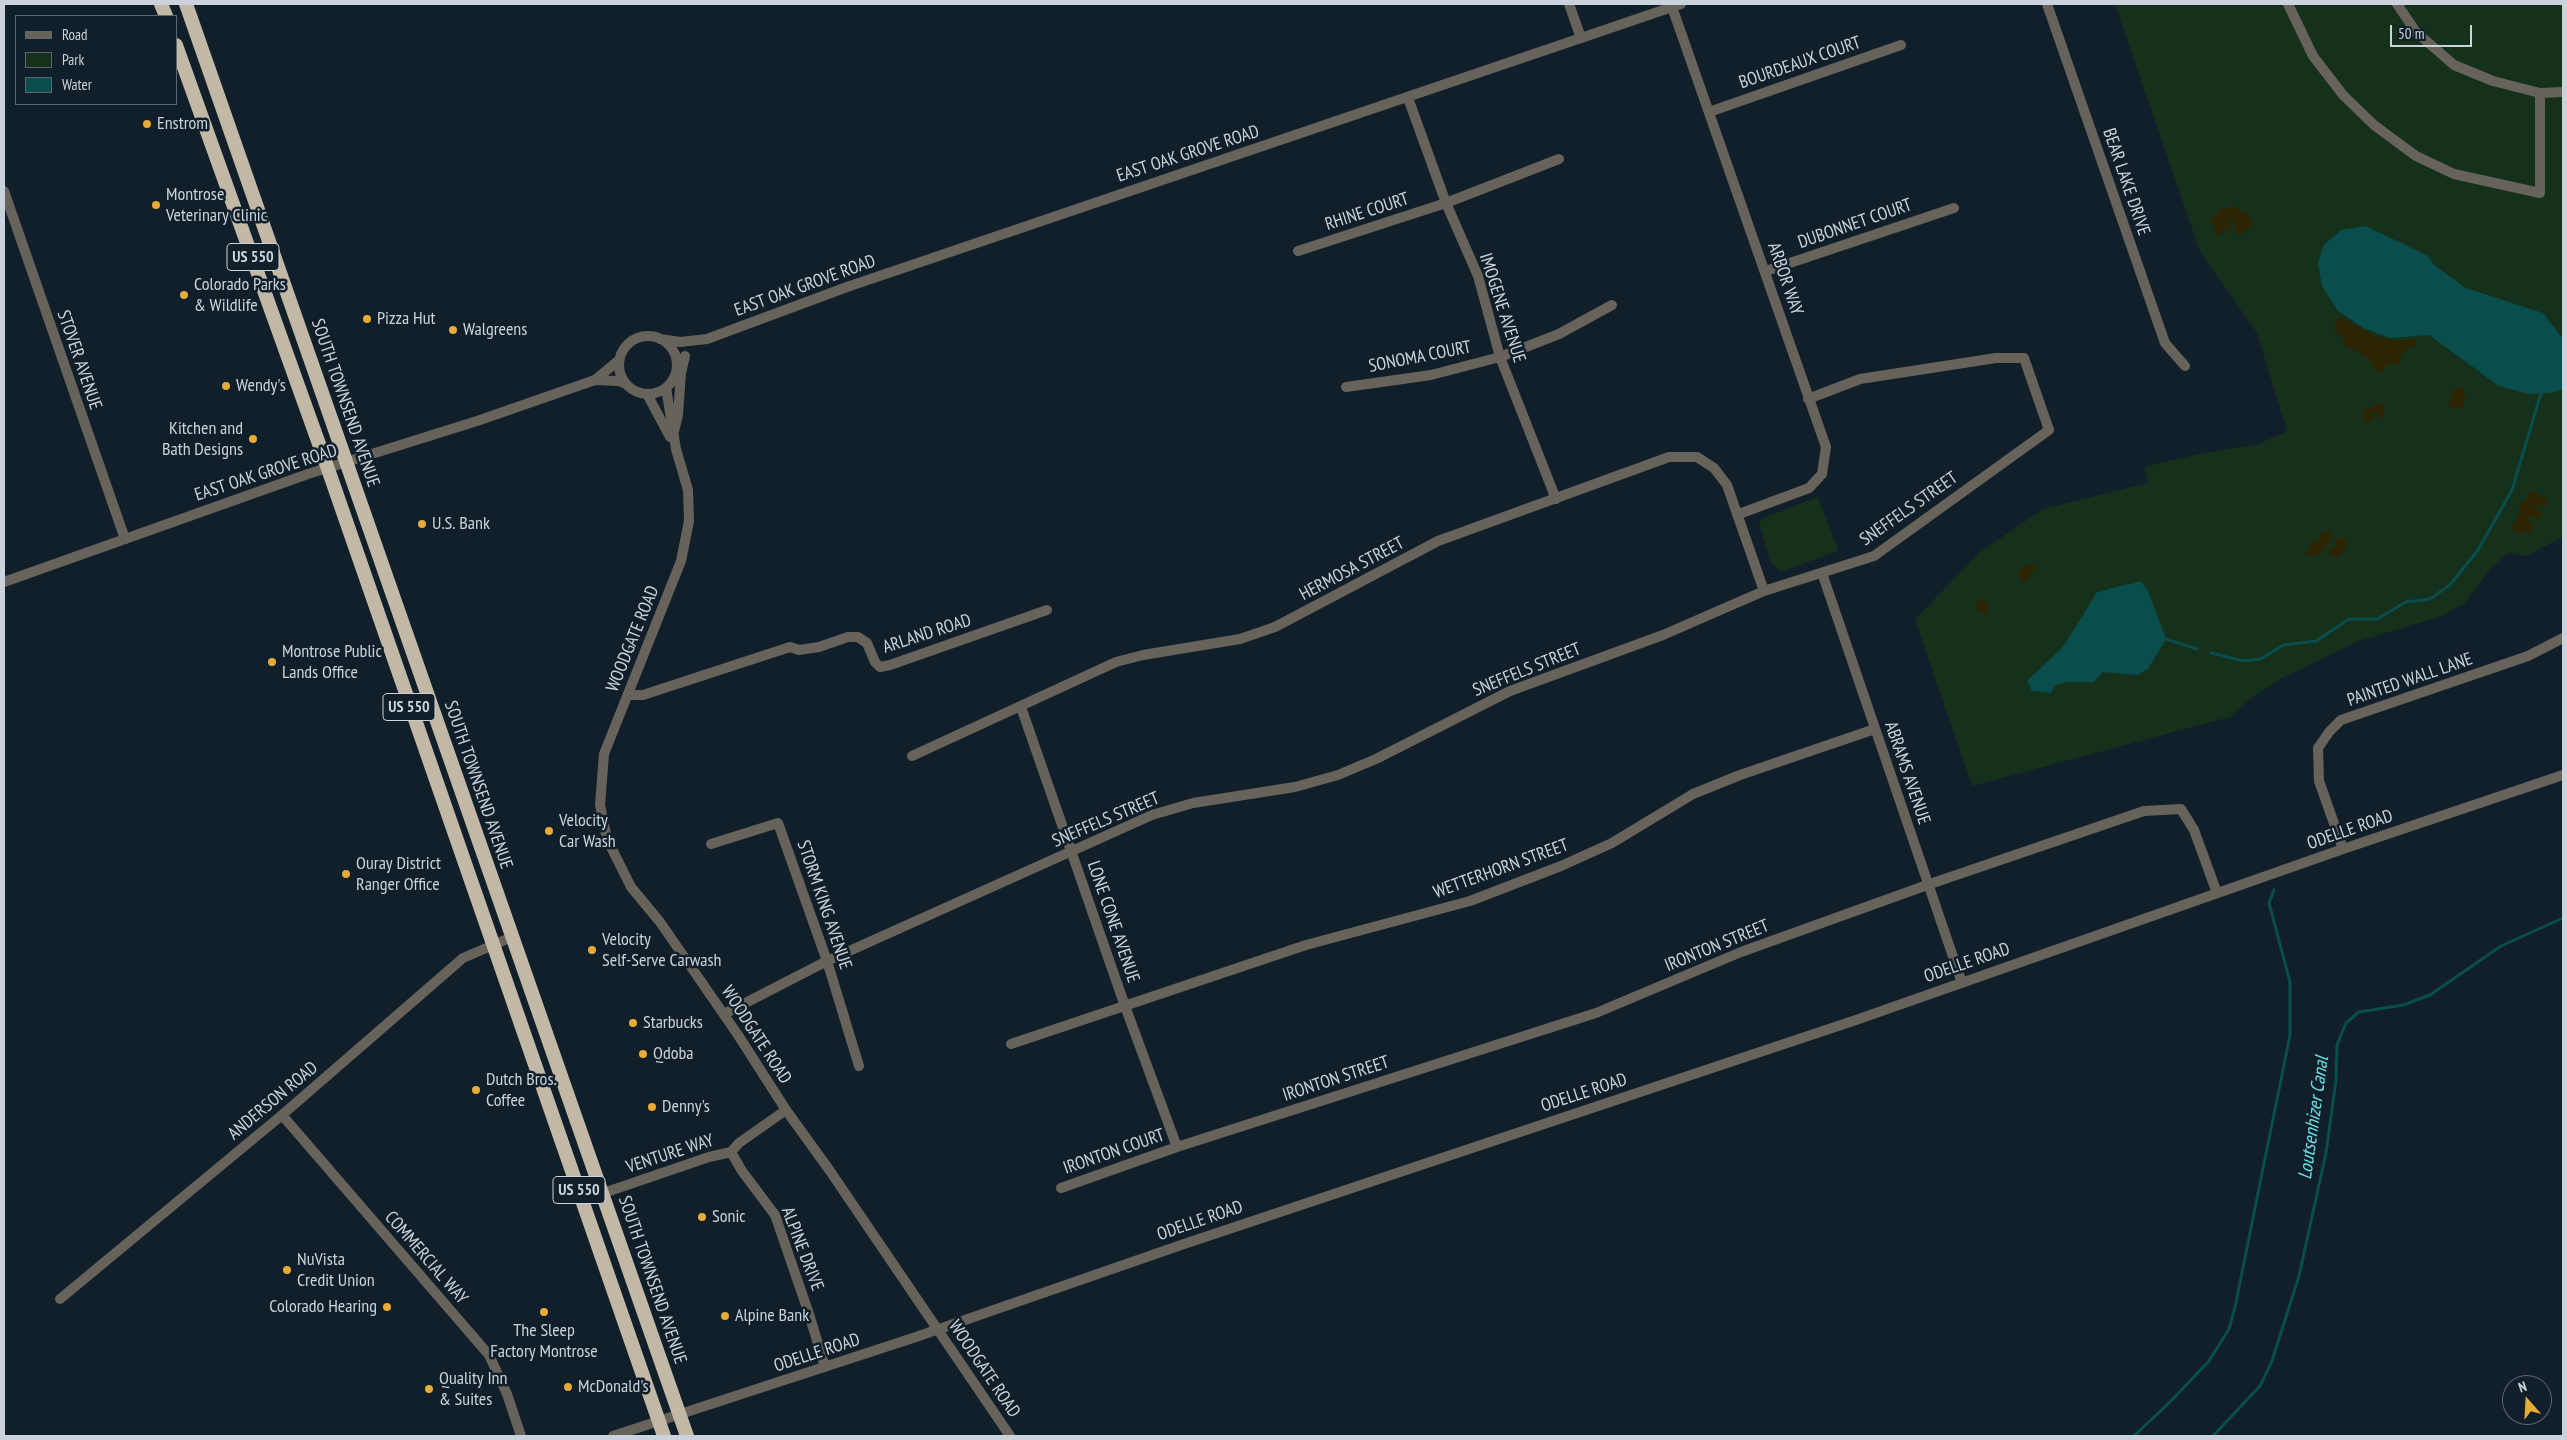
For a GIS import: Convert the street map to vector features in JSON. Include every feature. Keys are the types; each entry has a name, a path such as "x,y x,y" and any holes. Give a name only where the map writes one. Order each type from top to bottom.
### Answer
{"highway":[{"name":"SOUTH TOWNSEND AVENUE","path":"186,4 687,1436"},
{"name":"US 550","path":"178,51 328,469 664,1436"}],"street":[{"path":"1569,4 1581,38"},
{"name":"BEAR LAKE DRIVE","path":"2047,4 2165,343 2185,366"},
{"path":"2288,4 2313,56 2343,95 2374,125 2416,156 2454,174 2540,193 2540,92"},
{"path":"2398,4 2416,32 2454,65 2493,81 2540,92 2563,92"},
{"name":"EAST OAK GROVE ROAD","path":"660,338 680,342 707,340 864,281 1408,98 1676,5"},
{"name":"ARBOR WAY","path":"1676,5 1709,112 1826,447 1822,474 1808,488 1739,514"},
{"name":"BOURDEAUX COURT","path":"1709,112 1901,44"},
{"name":"IMOGENE AVENUE","path":"1408,98 1446,203 1478,276 1500,357 1556,499"},
{"name":"RHINE COURT","path":"1298,251 1446,203 1558,159"},
{"name":"STOVER AVENUE","path":"4,192 125,539"},
{"name":"DUBONNET COURT","path":"1766,271 1954,208"},
{"name":"SONOMA COURT","path":"1346,387 1431,375 1500,357 1559,334 1612,305"},
{"path":"644,337 660,338 672,348 681,360 673,379 666,388 647,394 639,392 626,384 622,378 619,360 623,351 630,343 644,337"},
{"name":"EAST OAK GROVE ROAD","path":"681,360 707,340"},
{"name":"SNEFFELS STREET","path":"724,1014 827,962 1160,812 1193,803 1295,787 1338,775 1376,759 1510,691 1663,635 1764,591 1874,556 2049,430 2024,358 1996,358 1860,379 1808,399"},
{"name":"EAST OAK GROVE ROAD","path":"596,380 619,360"},
{"name":"WOODGATE ROAD","path":"674,432 678,415 681,360"},
{"name":"EAST OAK GROVE ROAD","path":"4,582 328,469 596,380 619,381 626,384"},
{"name":"WOODGATE ROAD","path":"666,388 676,448 688,490 690,521 681,561 604,754 600,794 604,825 631,887 660,922 724,1014 786,1110 830,1171 1010,1436"},
{"name":"WOODGATE ROAD","path":"647,394 676,448"},
{"name":"HERMOSA STREET","path":"912,756 1116,662 1143,655 1240,638 1276,627 1438,541 1669,457 1697,456 1714,468 1727,485 1739,514"},
{"path":"1739,514 1764,591"},
{"name":"ABRAMS AVENUE","path":"1822,574 1930,884 1962,983"},
{"name":"ARLAND ROAD","path":"628,695 643,695 790,647 799,650 819,647 848,637 858,637 867,643 875,662 880,667 890,665 1048,610"},
{"name":"PAINTED WALL LANE","path":"2343,849 2319,781 2318,748 2329,732 2341,720 2528,656 2563,638"},
{"name":"LONE CONE AVENUE","path":"1021,707 1125,1006 1177,1147"},
{"name":"WETTERHORN STREET","path":"1011,1044 1306,945 1470,901 1561,866 1612,843 1693,794 1740,775 1875,729"},
{"name":"ODELLE ROAD","path":"613,1436 937,1330 1175,1247 1962,983 2343,849 2563,775"},
{"name":"IRONTON STREET","path":"1177,1147 1596,1013 1742,952 1930,884 2144,811 2181,809 2194,830 2218,893"},
{"name":"STORM KING AVENUE","path":"712,844 778,823 827,962 859,1066"},
{"name":"ANDERSON ROAD","path":"60,1299 282,1116 463,958 512,937"},
{"name":"VENTURE WAY","path":"582,1200 709,1157 731,1152 739,1143 786,1110"},
{"name":"COMMERCIAL WAY","path":"282,1116 489,1355 507,1394 521,1436"},
{"name":"IRONTON COURT","path":"1061,1188 1177,1147"},
{"name":"ALPINE DRIVE","path":"731,1152 775,1215 825,1367"}],"green space":[{"path":"2115,4 2563,4 2563,537 2526,556 2509,553 2492,567 2465,603 2442,616 2359,641 2282,678 2253,697 2230,717 1972,786 1915,619 1980,552 2043,509 2148,483 2144,467 2199,454 2259,444 2287,431 2257,333 2200,252"},
{"path":"1818,497 1838,551 1780,572 1770,561 1759,523 1763,518"}],"sand":[{"path":"2231,205 2248,214 2253,223 2252,229 2246,227 2244,233 2238,234 2235,230 2235,222 2224,218 2224,220 2228,220 2231,224 2230,230 2227,231 2223,228 2221,234 2217,235 2213,231 2214,225 2209,222 2222,208 2229,209"},
{"path":"2340,317 2377,337 2398,341 2415,339 2417,343 2415,347 2410,347 2402,353 2400,362 2396,366 2391,363 2387,364 2387,368 2378,373 2376,367 2371,365 2369,360 2356,350 2347,348 2342,336 2334,332 2336,319"},
{"path":"2459,387 2463,388 2463,394 2466,395 2466,398 2461,408 2450,408 2449,401 2453,397 2449,393"},
{"path":"2381,403 2386,407 2383,410 2384,415 2380,419 2377,416 2378,413 2371,414 2374,418 2369,422 2364,421 2363,411"},
{"path":"2534,490 2540,497 2547,498 2547,502 2545,507 2538,504 2535,507 2539,511 2542,509 2541,517 2537,520 2531,516 2527,521 2535,524 2530,534 2524,531 2518,534 2512,528 2518,514 2523,513 2519,510 2520,502 2524,500 2529,503 2526,497"},
{"path":"2330,531 2333,534 2326,548 2319,554 2308,557 2305,554 2312,542 2321,540 2319,536 2321,534"},
{"path":"2336,538 2345,538 2347,547 2338,557 2333,558 2328,552 2335,546"},
{"path":"2032,564 2036,568 2035,570 2030,574 2028,581 2022,581 2018,575 2020,569"},
{"path":"1980,599 1984,600 1989,606 1987,615 1977,610 1976,604"}],"water":[{"path":"2366,226 2428,256 2434,265 2466,288 2543,313 2563,339 2563,389 2552,393 2528,394 2499,386 2429,335 2390,338 2363,328 2337,310 2322,286 2318,263 2324,245 2341,230"},
{"path":"2141,581 2148,591 2166,639 2148,669 2138,675 2103,672 2094,682 2068,682 2055,685 2051,693 2032,691 2027,681 2063,647 2097,592"}],"waterway":[{"path":"2211,653 2244,661 2261,659 2283,645 2316,641 2349,619 2377,619 2406,602 2430,599 2450,585 2478,550 2512,490 2541,393"},
{"path":"2166,639 2197,649"},
{"path":"2134,1436 2209,1361 2229,1329 2235,1307 2290,1035 2290,982 2269,903 2274,890"},
{"name":"Loutsenhizer Canal","path":"2213,1436 2260,1386 2272,1361 2299,1276 2326,1153 2336,1080 2337,1045 2346,1023 2359,1012 2403,1005 2430,995 2501,946 2563,918"}],"place":[{"name":"Enstrom","path":"147,124"},
{"name":"Montrose Veterinary Clinic","path":"156,205"},
{"name":"Colorado Parks & Wildlife","path":"184,295"},
{"name":"Pizza Hut","path":"367,319"},
{"name":"Walgreens","path":"453,330"},
{"name":"Wendy's","path":"226,386"},
{"name":"Kitchen and Bath Designs","path":"253,439"},
{"name":"U.S. Bank","path":"422,524"},
{"name":"Montrose Public Lands Office","path":"272,662"},
{"name":"Velocity Car Wash","path":"549,831"},
{"name":"Ouray District Ranger Office","path":"346,874"},
{"name":"Velocity Self-Serve Carwash","path":"592,950"},
{"name":"Starbucks","path":"633,1023"},
{"name":"Qdoba","path":"643,1054"},
{"name":"Dutch Bros. Coffee","path":"476,1090"},
{"name":"Denny's","path":"652,1107"},
{"name":"Sonic","path":"702,1217"},
{"name":"NuVista Credit Union","path":"287,1270"},
{"name":"Colorado Hearing","path":"387,1307"},
{"name":"The Sleep Factory Montrose","path":"544,1312"},
{"name":"Alpine Bank","path":"725,1316"},
{"name":"McDonald's","path":"568,1387"},
{"name":"Quality Inn & Suites","path":"429,1389"}]}
